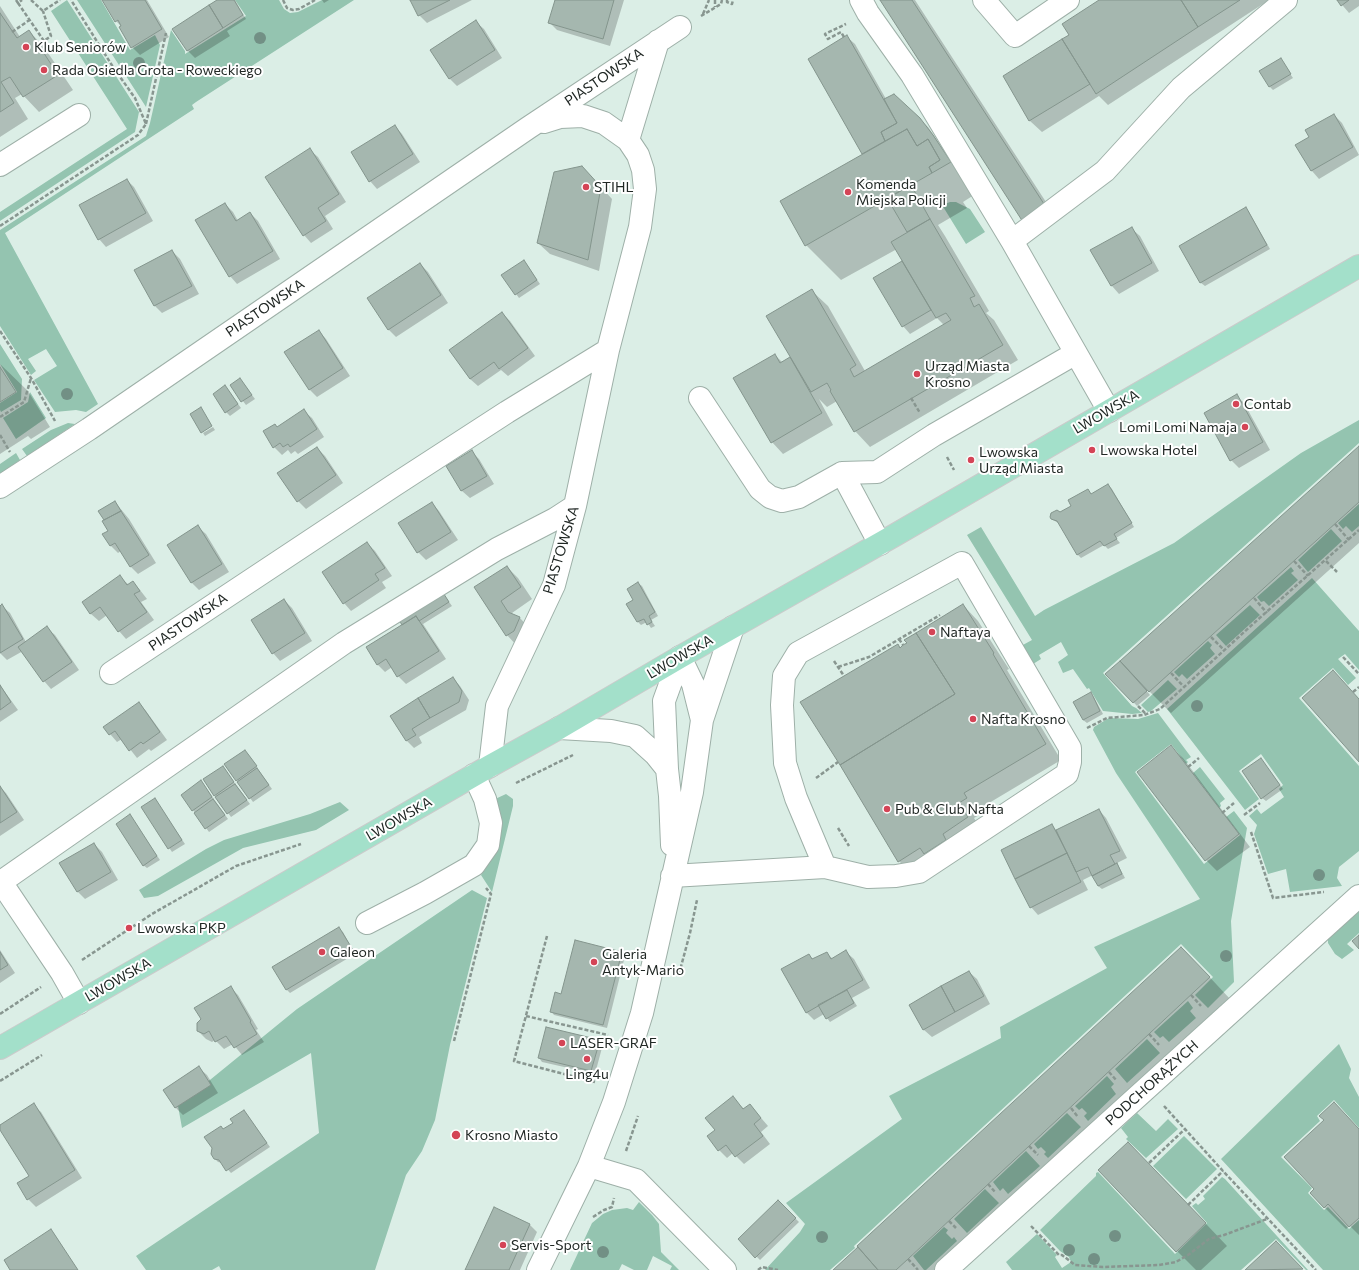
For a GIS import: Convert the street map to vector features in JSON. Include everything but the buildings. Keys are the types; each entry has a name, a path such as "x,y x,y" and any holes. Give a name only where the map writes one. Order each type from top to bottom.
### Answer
{"main road":[{"name":"LWOWSKA","path":"0,1048 559,728 680,657 880,544 1359,266"}],"street":[{"path":"861,0 868,13 912,75 1012,241 1109,411"},
{"path":"984,0 1015,36 1068,0"},
{"path":"1012,241 1105,171 1181,88 1286,0"},
{"name":"PIASTOWSKA","path":"0,486 89,429 528,128 680,27"},
{"path":"628,140 658,41"},
{"path":"0,165 79,115"},
{"name":"PIASTOWSKA","path":"482,771 497,706 554,585 576,506 608,350 640,227 645,189 643,170 638,155 628,140 604,123 583,116 560,117 528,128"},
{"name":"PIASTOWSKA","path":"111,673 467,438 608,350"},
{"path":"700,398 760,489 770,497 782,501 799,497 842,473 877,472 934,435 1076,353"},
{"path":"842,473 880,544"},
{"path":"79,1003 62,973 0,882 344,643 497,549 555,519 576,506"},
{"path":"672,876 825,867 868,877 896,876 919,872 1067,774 1070,762 1070,748 962,563 798,653 784,676 782,705 785,763 796,798 825,867"},
{"path":"541,1265 589,1166 614,1102 642,1013 692,792 702,720 733,627"},
{"path":"680,657 693,684 702,720"},
{"path":"672,876 670,796 666,769 664,701 680,657"},
{"path":"559,728 611,731 635,736 655,754 666,769"},
{"path":"367,923 425,893 474,864 488,845 491,823 485,799 482,771"},
{"name":"PODCHORĄŻYCH","path":"946,1270 1359,896"},
{"path":"589,1166 636,1180 725,1270"}],"path":[{"path":"16,0 31,19 44,41 51,36 43,11 31,0"},
{"path":"18,3 22,0"},
{"path":"43,11 60,0"},
{"path":"72,0 113,67 136,98 146,124"},
{"path":"283,0 287,8 293,10 299,9 315,0"},
{"path":"703,14 709,0"},
{"path":"715,0 715,7"},
{"path":"727,0 727,2 732,4 733,0"},
{"path":"12,32 31,19"},
{"path":"840,27 825,34 828,39 841,32 844,37"},
{"path":"0,226 138,135 146,124 166,33"},
{"path":"0,331 31,378 54,421"},
{"path":"0,417 24,402 31,378"},
{"path":"912,398 916,407"},
{"path":"0,435 10,452"},
{"path":"1335,524 1349,540"},
{"path":"1065,740 1107,718 1146,714 1160,709 1359,530"},
{"path":"1294,561 1308,576"},
{"path":"1326,561 1337,572"},
{"path":"1254,598 1267,613"},
{"path":"844,676 838,666 869,657 940,615"},
{"path":"1211,637 1224,650"},
{"path":"900,639 903,645"},
{"path":"1343,657 1359,674"},
{"path":"1171,673 1184,687"},
{"path":"1353,692 1359,687"},
{"path":"1138,706 1146,714"},
{"path":"1188,767 1199,758"},
{"path":"812,780 838,762"},
{"path":"1244,814 1260,802"},
{"path":"1222,813 1234,803"},
{"path":"837,827 852,850"},
{"path":"1251,832 1273,898 1325,892"},
{"path":"0,1014 146,918 236,866 308,841"},
{"path":"454,1042 491,894 480,881 474,864"},
{"path":"547,936 514,1061 595,1082"},
{"path":"526,1016 608,1035"},
{"path":"1148,1087 1222,1172 1316,1270"},
{"path":"1149,1163 1185,1129"},
{"path":"1188,1205 1222,1172"},
{"path":"1014,1208 1059,1255 1062,1255 1075,1265 1098,1267 1159,1265 1176,1262 1209,1239 1224,1236 1267,1219"},
{"path":"908,1259 918,1270"},
{"path":"758,1270 762,1267 778,1270"}],"green space":[{"path":"67,0 139,112 135,132 0,221 0,212 127,129 51,11"},
{"path":"77,0 101,0 130,50 155,35 160,45 146,107"},
{"path":"235,0 279,0 284,9 290,13 298,12 322,0 354,0 196,102 192,105 194,109 5,233 98,404 86,412 76,410 55,412 34,380 57,366 46,349 28,359 36,371 31,375 0,326 0,230 146,136 171,30 185,51 185,54 246,16"},
{"path":"950,202 956,202 970,209 985,232 966,244 942,205"},
{"path":"0,344 22,379 21,400 1,412 0,403 17,392 0,364"},
{"path":"30,392 46,418 16,439 3,418 28,402"},
{"path":"1359,420 1359,443 1103,673 1132,706 1142,713 1132,714 1103,711 1089,688 1087,689 1073,669 1063,673 1058,662 1068,655 1061,642 1039,655 1041,659 1033,664 1021,646 1032,640 967,535 981,527 1035,616 1174,543 1301,453"},
{"path":"68,423 75,424 27,456 22,449 51,430"},
{"path":"16,453 20,460 0,474 0,464"},
{"path":"1359,504 1359,526 1352,532 1346,526 1343,529 1338,523"},
{"path":"1331,529 1342,541 1308,572 1298,560"},
{"path":"1291,567 1294,571 1291,573 1298,580 1269,606 1264,601 1261,602 1257,597"},
{"path":"1312,578 1359,631 1359,670 1345,654 1338,659 1356,678 1348,685 1333,668 1299,698 1359,766 1359,851 1339,867 1337,878 1342,886 1290,892 1286,869 1268,874 1254,834 1257,825 1249,816 1257,809 1261,814 1284,797 1279,789 1283,785 1261,754 1239,771 1259,799 1245,810 1167,709"},
{"path":"1250,605 1260,615 1226,646 1216,635"},
{"path":"1208,641 1212,645 1210,648 1215,654 1187,679 1182,674 1179,677 1174,672"},
{"path":"1168,680 1177,689 1148,712 1141,705"},
{"path":"1158,713 1191,757 1186,760 1188,762 1186,764 1171,744 1135,772 1204,864 1240,835 1226,817 1234,811 1247,828 1231,921 1234,982 1208,1008 1195,995 1213,977 1181,944 854,1246 855,1248 830,1270 765,1270 800,1232 805,1224 786,1203 902,1119 889,1096 1001,1038 1000,1027 1107,968 1094,947 1200,899 1116,773 1093,730 1094,727 1109,718 1138,719"},
{"path":"1200,767 1225,799 1220,803 1221,806 1219,808 1193,773"},
{"path":"506,794 513,799 513,806 492,892 481,875 486,868 491,849 493,800"},
{"path":"340,802 349,810 316,830 243,848 158,896 144,898 139,890 206,849 224,840 310,814"},
{"path":"472,890 487,898 450,1045 435,1120 422,1151 406,1175 375,1270 221,1270 219,1266 212,1270 146,1270 136,1256 319,1133 311,1053 182,1128 178,1106 297,1009"},
{"path":"1359,911 1359,933 1347,944 1354,950 1342,959 1335,954 1328,943 1328,938"},
{"path":"1188,1001 1193,1008 1190,1011 1196,1018 1169,1042 1163,1036 1160,1038 1154,1032"},
{"path":"1147,1039 1160,1053 1127,1083 1115,1069"},
{"path":"1339,1044 1351,1069 1349,1078 1359,1097 1359,1128 1334,1100 1317,1116 1320,1121 1281,1157 1312,1188 1308,1193 1324,1210 1328,1207 1349,1229 1359,1220 1359,1270 1323,1270 1221,1159"},
{"path":"1107,1076 1114,1084 1111,1087 1116,1094 1088,1121 1084,1116 1087,1113 1082,1108 1079,1110 1075,1106"},
{"path":"1067,1113 1081,1127 1048,1158 1044,1154 1046,1152 1041,1147 1038,1149 1034,1144"},
{"path":"1137,1113 1156,1131 1168,1119 1178,1129 1146,1158 1126,1139 1128,1137 1121,1128"},
{"path":"1184,1136 1217,1169 1186,1199 1153,1166"},
{"path":"1026,1151 1040,1166 1008,1194 1003,1188 1000,1191 993,1182"},
{"path":"1098,1172 1175,1254 1207,1223 1192,1206 1196,1203 1198,1205 1205,1199 1203,1196 1222,1177 1308,1270 1306,1270 1276,1239 1241,1270 1012,1270 1006,1262 1037,1234 1057,1255 1055,1257 1062,1268 1071,1262 1069,1257 1060,1251 1040,1230 1096,1176 1096,1173"},
{"path":"985,1189 999,1203 967,1233 954,1219"},
{"path":"639,1202 659,1224 661,1252 679,1270 670,1270 672,1266 653,1256 647,1270 634,1270 622,1264 619,1270 570,1270 592,1223 603,1214 612,1210 627,1208 633,1210"},
{"path":"944,1227 948,1230 946,1233 952,1239 954,1237 957,1241 926,1270 924,1270 913,1256"}],"place":[{"name":"Klub Seniorów","path":"26,47"},
{"name":"Rada Osiedla Grota - Roweckiego","path":"44,70"},
{"name":"STIHL","path":"586,187"},
{"name":"Komenda Miejska Policji","path":"848,192"},
{"name":"Urząd Miasta Krosno","path":"917,374"},
{"name":"Contab","path":"1236,404"},
{"name":"Lomi Lomi Namaja","path":"1245,427"},
{"name":"Lwowska Hotel","path":"1092,450"},
{"name":"Lwowska Urząd Miasta","path":"971,460"},
{"name":"Naftaya","path":"932,632"},
{"name":"Nafta Krosno","path":"973,719"},
{"name":"Pub & Club Nafta","path":"887,809"},
{"name":"Lwowska PKP","path":"129,928"},
{"name":"Galeon","path":"322,952"},
{"name":"Galeria Antyk-Mario","path":"594,962"},
{"name":"LASER-GRAF","path":"562,1043"},
{"name":"Ling4u","path":"587,1059"},
{"name":"Krosno Miasto","path":"456,1135"},
{"name":"Servis-Sport","path":"503,1245"}]}
